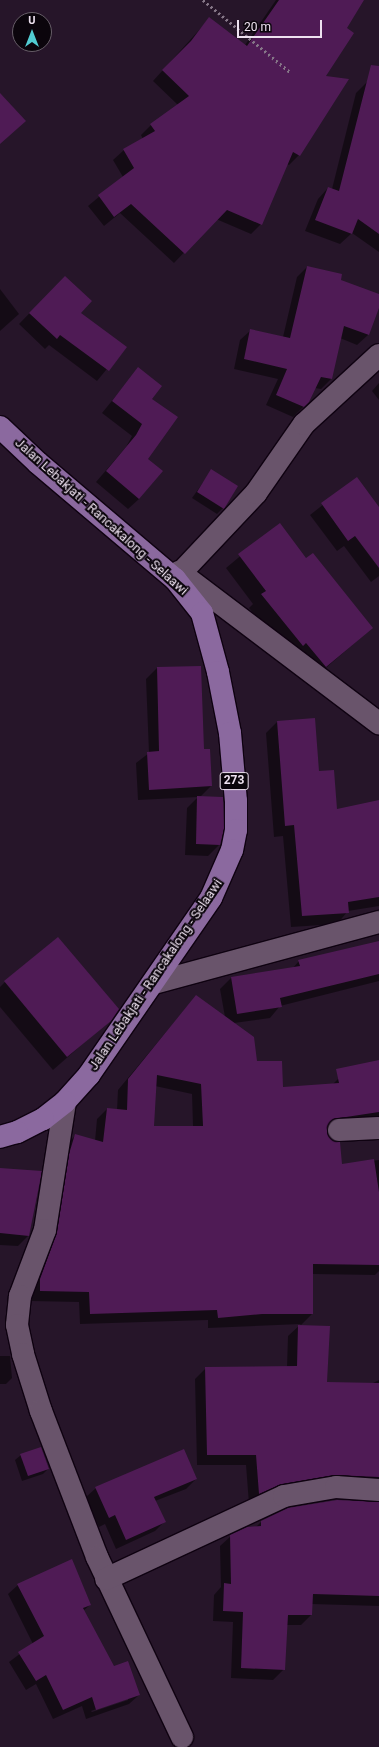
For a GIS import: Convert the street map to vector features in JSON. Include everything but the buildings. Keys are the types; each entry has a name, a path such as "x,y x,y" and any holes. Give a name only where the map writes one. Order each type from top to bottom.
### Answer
{"main road":[{"name":"Jalan Lebakjati - Rancakalong - Selaawi","path":"0,427 38,463 177,575 202,613 218,672 230,733 236,830 225,871 211,898 90,1075 65,1102 43,1119 18,1132 0,1137"}],"street":[{"path":"379,355 304,424 256,493 177,575 379,723"},
{"path":"154,983 379,922"},
{"path":"65,1102 45,1230 20,1296 16,1325 41,1411 106,1578 182,1737"},
{"path":"339,1130 379,1128"},
{"path":"106,1578 284,1496 336,1487 379,1490"}],"path":[{"path":"203,0 290,72"}]}
